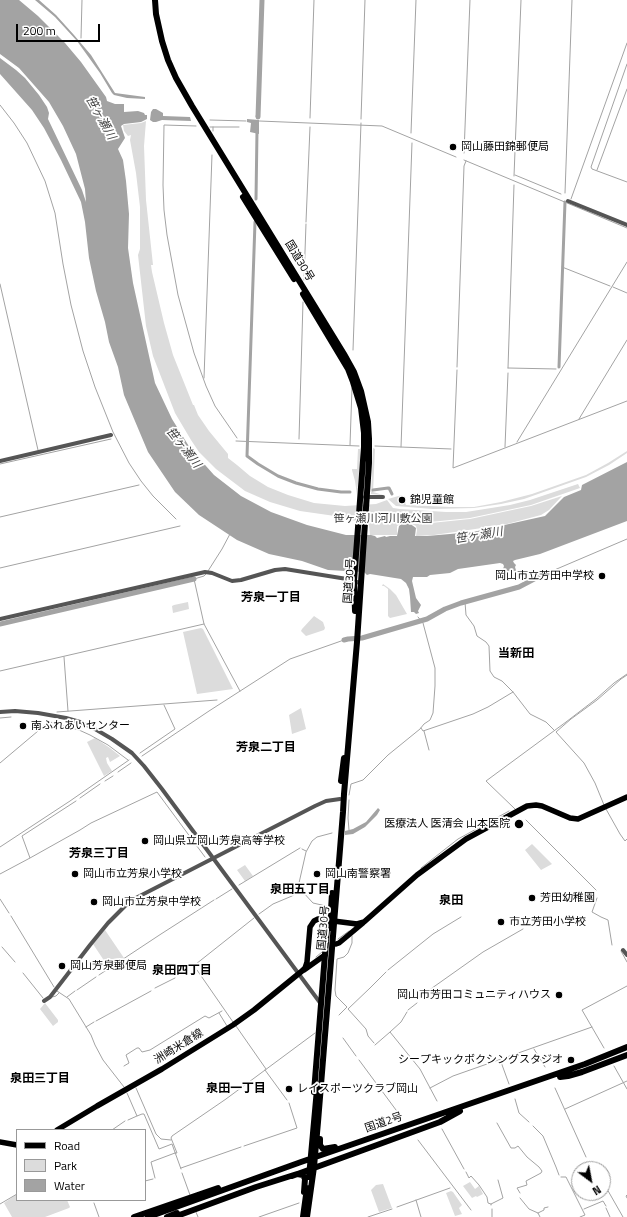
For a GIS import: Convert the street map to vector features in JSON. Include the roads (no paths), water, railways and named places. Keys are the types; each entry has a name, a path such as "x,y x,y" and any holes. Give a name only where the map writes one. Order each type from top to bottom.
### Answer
{"highway":[{"name":"国道30号","path":"152,0 158,42 173,81 348,369 357,393 362,417 364,447 363,500"},
{"name":"国道30号","path":"155,0 156,14 162,41 176,78 340,346 354,372 366,409 369,439 357,580 355,638 344,794 328,958 316,1123 307,1217"},
{"path":"360,387 364,413 362,417"},
{"name":"国道30号","path":"332,921 340,799 355,638"},
{"path":"316,1123 321,1114 336,944 337,927 332,921"},
{"path":"328,958 321,1004 313,1110 316,1123 321,1127 321,1147 325,1149 336,1147"},
{"path":"509,1090 524,1083 627,1046"},
{"name":"国道2号","path":"148,1217 560,1076 616,1054 627,1046"},
{"name":"国道2号","path":"498,1096 509,1090 627,1051"},
{"path":"560,1076 568,1076 582,1072 627,1055"},
{"path":"134,1217 443,1110 460,1109"},
{"path":"292,1176 440,1122 460,1109"},
{"name":"国道30号","path":"303,1217 312,1168"},
{"path":"174,1217 256,1187 300,1174 304,1177 305,1181 304,1192 306,1198"},
{"name":"国道2号","path":"159,1217 208,1200 234,1188"},
{"path":"166,1217 190,1209 208,1200"}],"main road":[{"path":"336,944 417,875 466,839 527,806 536,805 570,818 578,819 627,797"},
{"path":"302,972 307,962 310,927 312,923 318,919 357,924 363,922"},
{"name":"洲崎米倉線","path":"59,1129 234,1025 302,972 328,958"},
{"path":"0,1142 16,1145"}],"street":[{"path":"568,201 627,225"},
{"path":"0,461 111,435"},
{"path":"363,500 382,497"},
{"path":"0,619 207,572 232,581 241,580 275,570 286,569 357,580"},
{"path":"0,712 24,711 66,718 80,722 95,729 132,754 144,766 302,972 321,1004"},
{"path":"44,1001 50,997 108,923 130,901 315,806 340,799"},
{"path":"624,950 627,955"}],"water":[{"name":"笹ヶ瀬川","path":"0,0 19,0 38,16 65,43 81,62 106,97 107,101 115,104 124,104 124,112 138,111 147,115 147,119 141,122 124,124 121,126 125,138 118,149 123,160 126,181 129,214 128,248 133,283 155,383 172,419 190,448 214,475 241,496 271,512 307,525 346,535 371,535 377,538 397,536 399,526 403,523 409,523 416,528 415,536 427,536 473,532 545,516 564,497 581,490 582,485 627,462 627,521 540,554 515,560 513,561 516,565 515,567 518,577 508,580 506,570 503,569 503,564 500,563 458,569 450,573 430,575 427,577 413,577 412,581 416,598 421,605 418,611 419,613 416,614 411,612 409,589 406,583 401,579 370,574 367,575 364,572 328,570 302,561 269,554 237,540 199,515 175,492 148,452 124,395 118,367 109,342 96,291 89,258 81,202 44,128 32,110 0,74 0,58 25,78 47,107 49,113 48,119 82,190 86,202 85,189 76,154 63,126 49,102 19,68 0,54"},
{"path":"35,0 39,0 56,15 74,35 91,55 115,93 145,97 145,99 127,98 114,95 77,41 55,17"},
{"path":"153,109 163,113 163,116 190,117 191,121 162,120 153,122 150,120"},
{"path":"247,119 259,120 259,134 250,132 251,123 247,122"},
{"path":"378,808 380,810 377,815 365,827 353,834 345,835 345,831 353,829 366,822"}],"waterway":[{"path":"81,38 82,0"},
{"path":"258,117 262,0"},
{"path":"310,118 314,0"},
{"path":"361,119 365,0"},
{"path":"411,133 416,0"},
{"path":"464,153 470,0"},
{"path":"514,176 521,0"},
{"path":"565,193 572,0"},
{"path":"571,199 627,43"},
{"path":"627,64 591,167 592,169 627,182"},
{"path":"597,170 627,89"},
{"path":"0,105 27,143 45,181 55,213 71,305 83,351 95,387 113,432 129,463 141,481 153,496 176,519"},
{"path":"210,120 246,121"},
{"path":"259,121 382,126 456,157"},
{"path":"353,350 361,123"},
{"path":"196,126 164,125 163,185 167,235 178,295 194,353 215,406 237,438"},
{"path":"210,127 239,127"},
{"path":"306,222 310,127"},
{"path":"256,199 257,131"},
{"path":"401,447 412,143"},
{"path":"204,378 212,155"},
{"path":"464,160 627,228"},
{"path":"457,367 464,166 466,161"},
{"path":"515,175 561,194"},
{"path":"508,368 514,185"},
{"path":"559,367 565,202"},
{"path":"255,222 247,456 278,476 296,483 318,489 350,492"},
{"path":"304,280 306,224"},
{"path":"517,442 627,262"},
{"path":"562,267 610,286"},
{"path":"0,284 38,450"},
{"path":"613,287 627,293"},
{"path":"299,439 303,302"},
{"path":"579,419 627,340"},
{"path":"508,368 556,369"},
{"path":"457,370 453,468 627,401"},
{"path":"505,447 508,373"},
{"path":"350,445 352,388"},
{"path":"0,464 111,439"},
{"path":"236,441 359,446"},
{"path":"375,446 451,449"},
{"path":"0,517 139,485"},
{"path":"373,490 389,488 392,494"},
{"path":"0,568 180,526"},
{"path":"208,571 230,534"},
{"path":"538,577 627,539"},
{"path":"206,574 194,579 204,624 240,691"},
{"path":"344,640 362,638 427,619 445,609 519,587 538,577"},
{"path":"0,624 194,579"},
{"path":"465,602 466,615 474,626 477,636 489,646 490,671 494,677 502,681 513,692 530,714 546,722 554,730"},
{"path":"349,795 351,784 363,780 388,755 430,720 433,713 435,668 423,623 418,617"},
{"path":"0,671 204,624"},
{"path":"142,756 290,659 344,640"},
{"path":"64,657 68,711"},
{"path":"515,809 486,781 566,722 627,674"},
{"path":"604,805 595,783 584,763 556,732 627,675"},
{"path":"421,728 423,731 473,714 513,692"},
{"path":"57,712 217,700"},
{"path":"140,753 175,729 164,705"},
{"path":"0,718 11,717"},
{"path":"0,763 47,722"},
{"path":"50,722 79,730 90,735 108,745 128,760"},
{"path":"424,731 429,750"},
{"path":"0,847 129,760"},
{"path":"118,772 131,763"},
{"path":"105,781 113,776"},
{"path":"80,798 100,784"},
{"path":"30,858 91,823 157,792 205,857"},
{"path":"349,800 349,830"},
{"path":"0,874 30,858 22,836 76,801"},
{"path":"606,809 620,834 625,841 627,839"},
{"path":"421,868 458,839 509,811"},
{"path":"526,820 596,890"},
{"path":"326,906 313,903 301,890 299,883 306,852 312,841 317,837 332,833"},
{"path":"239,885 300,848"},
{"path":"302,849 306,851"},
{"path":"216,899 232,889"},
{"path":"259,914 273,904 292,896 301,890"},
{"path":"597,898 592,912 608,920 612,945"},
{"path":"0,899 9,913"},
{"path":"99,975 214,900"},
{"path":"11,916 54,987"},
{"path":"388,970 433,934 461,917"},
{"path":"196,964 254,918"},
{"path":"418,998 483,952 523,929"},
{"path":"338,939 349,931"},
{"path":"339,1015 347,1007 336,996 337,959 344,957 348,953 352,943 352,936"},
{"path":"2,947 15,962"},
{"path":"621,951 627,962"},
{"path":"316,957 322,952"},
{"path":"197,970 233,1022"},
{"path":"374,1043 368,1036 366,1029 348,1009 386,972"},
{"path":"23,973 43,998"},
{"path":"77,990 96,977"},
{"path":"155,988 175,978"},
{"path":"604,1048 582,1010 627,986"},
{"path":"57,991 69,999 91,1035 103,1060 124,1087"},
{"path":"67,997 75,991"},
{"path":"96,1021 151,991"},
{"path":"52,997 59,993"},
{"path":"408,1010 417,1003"},
{"path":"124,1066 129,1063 126,1055 137,1048 139,1048 142,1052 150,1050 205,1016 209,1018 222,1011"},
{"path":"390,1032 401,1022 407,1012"},
{"path":"219,1013 227,1026"},
{"path":"86,1027 94,1022"},
{"path":"236,1026 266,1069"},
{"path":"430,1088 453,1076 592,1027"},
{"path":"375,1045 390,1032 420,1069 437,1101"},
{"path":"175,1153 177,1153 171,1138 172,1136 226,1099 315,1033"},
{"path":"343,1038 356,1056"},
{"path":"534,1049 545,1067"},
{"path":"359,1060 399,1114"},
{"path":"501,1062 509,1084"},
{"path":"614,1066 627,1089"},
{"path":"265,1070 287,1100"},
{"path":"565,1109 627,1081"},
{"path":"136,1088 156,1134 161,1139 171,1140"},
{"path":"555,1088 586,1157"},
{"path":"127,1093 137,1116 144,1114 159,1149 172,1144 181,1169"},
{"path":"515,1099 519,1113 529,1122"},
{"path":"244,1146 297,1128 289,1103"},
{"path":"128,1120 137,1116"},
{"path":"113,1129 125,1121"},
{"path":"497,1123 511,1148 518,1146 542,1171 526,1181 527,1185 517,1188 520,1193"},
{"path":"533,1126 543,1136 559,1175"},
{"path":"442,1129 464,1169"},
{"path":"418,1140 471,1210"},
{"path":"181,1168 241,1147"},
{"path":"155,1178 151,1162 175,1153"},
{"path":"466,1172 469,1178 471,1176 479,1185 487,1197 488,1203 491,1204"},
{"path":"182,1173 190,1195"},
{"path":"561,1177 566,1177 585,1215 580,1217"},
{"path":"146,1181 153,1179"},
{"path":"491,1205 503,1198 498,1180"},
{"path":"397,1207 450,1188"},
{"path":"0,1204 16,1195"},
{"path":"611,1196 623,1217"},
{"path":"520,1198 529,1209 538,1213 540,1217"},
{"path":"416,1200 421,1217"},
{"path":"584,1209 603,1201 606,1206"},
{"path":"94,1203 99,1217"},
{"path":"259,1217 299,1203"},
{"path":"538,1213 544,1210 544,1208 548,1207"},
{"path":"606,1208 610,1217"},
{"path":"368,1217 392,1209"},
{"path":"492,1209 492,1217"},
{"path":"196,1212 198,1217"}],"place":[{"name":"岡山藤田錦郵便局","path":"453,147"},
{"name":"錦児童館","path":"402,500"},
{"name":"岡山市立芳田中学校","path":"602,576"},
{"name":"南ふれあいセンター","path":"23,726"},
{"name":"医療法人 医清会 山本医院","path":"519,824"},
{"name":"岡山県立岡山芳泉高等学校","path":"145,841"},
{"name":"岡山市立芳泉小学校","path":"75,874"},
{"name":"岡山南警察署","path":"317,874"},
{"name":"芳田幼稚園","path":"532,898"},
{"name":"岡山市立芳泉中学校","path":"94,902"},
{"name":"市立芳田小学校","path":"501,922"},
{"name":"岡山芳泉郵便局","path":"62,966"},
{"name":"岡山市芳田コミュニティハウス","path":"559,995"},
{"name":"シープキックボクシングスタジオ","path":"571,1060"},
{"name":"レイスポーツクラブ岡山","path":"289,1089"}],"district":[{"name":"芳泉一丁目","path":"271,598"},
{"name":"当新田","path":"516,654"},
{"name":"芳泉二丁目","path":"266,748"},
{"name":"芳泉三丁目","path":"99,854"},
{"name":"泉田五丁目","path":"300,890"},
{"name":"泉田","path":"451,901"},
{"name":"泉田四丁目","path":"182,971"},
{"name":"泉田三丁目","path":"40,1079"},
{"name":"泉田一丁目","path":"236,1089"}],"park label":[{"name":"笹ヶ瀬川河川敷公園","path":"383,519"}]}
